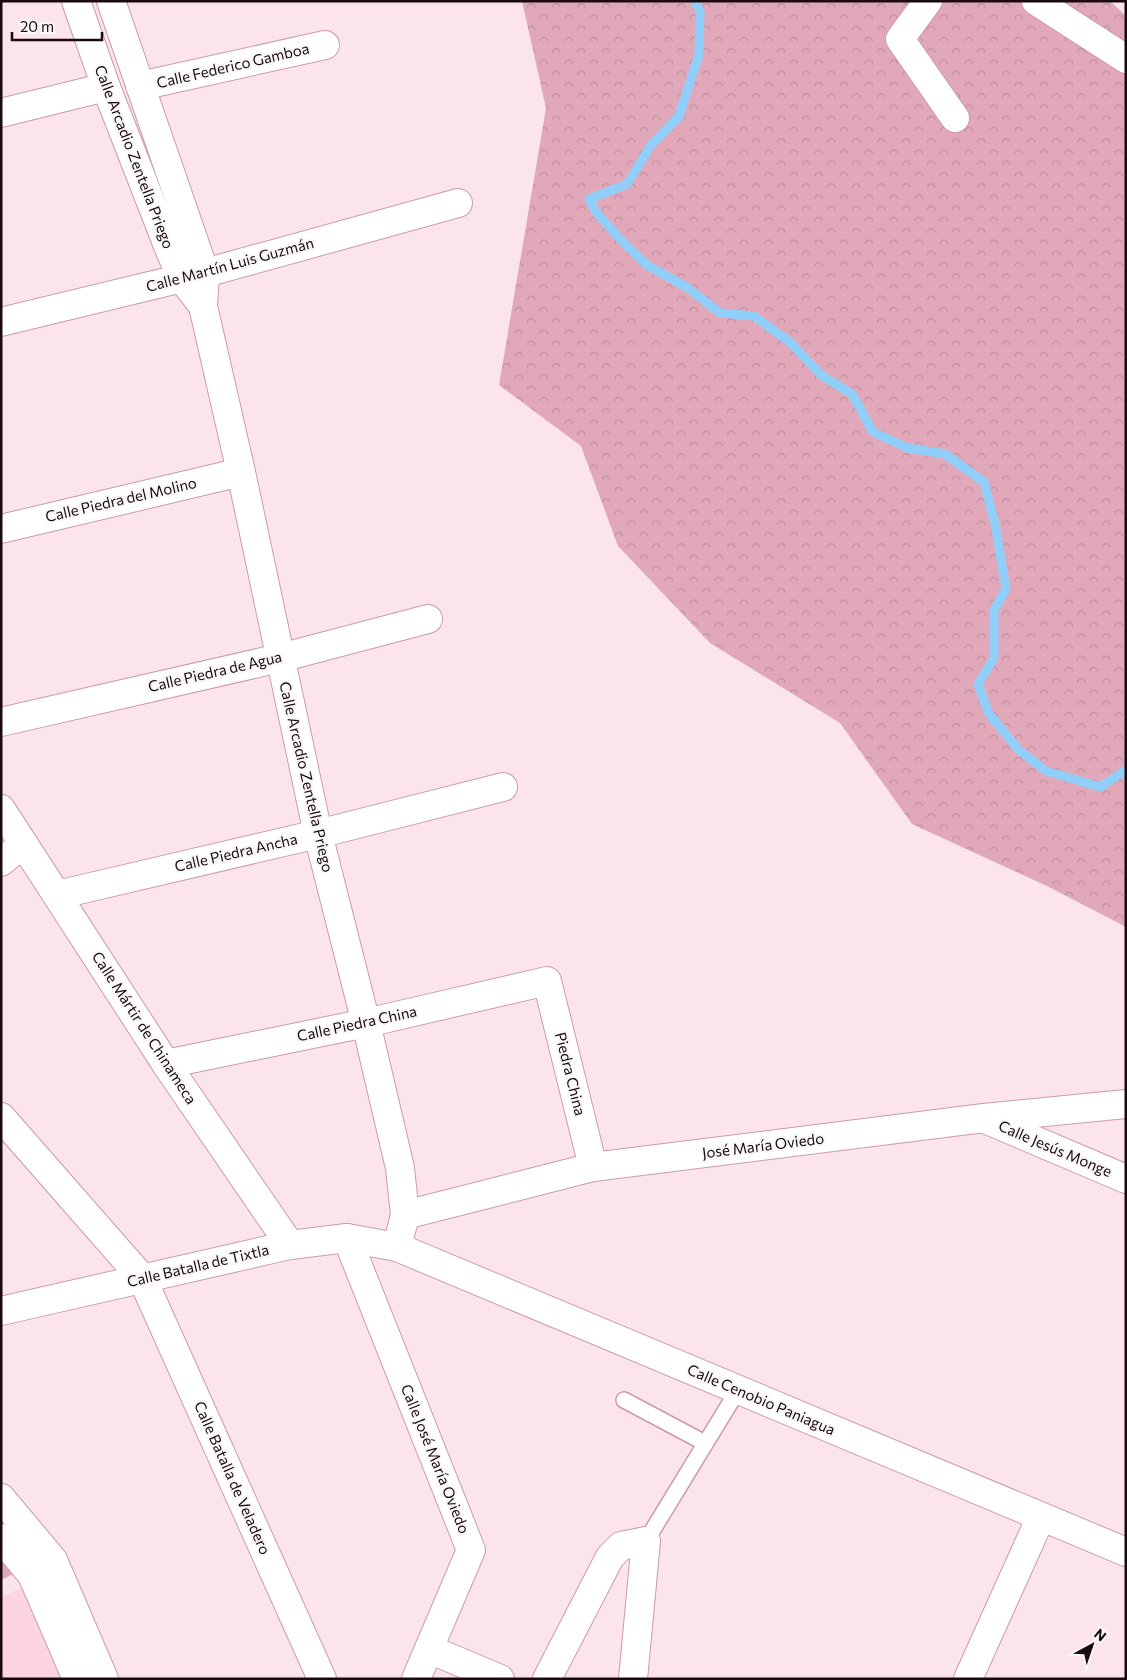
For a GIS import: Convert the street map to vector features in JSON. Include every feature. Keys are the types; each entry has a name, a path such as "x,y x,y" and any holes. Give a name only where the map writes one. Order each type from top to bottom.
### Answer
{"street":[{"name":"Calle Arcadio Zentella Priego","path":"76,1 106,87 168,246 194,276"},
{"name":"Calle Arcadio Zentella Priego","path":"111,1 140,86 203,306 241,472 318,834 366,1023 400,1168 405,1214 397,1247"},
{"path":"928,1 900,39 955,118"},
{"path":"1036,1 1126,59"},
{"name":"Calle Federico Gamboa","path":"140,86 325,45"},
{"path":"1,113 106,87"},
{"name":"Calle Martín Luis Guzmán","path":"1,322 194,276 458,203"},
{"name":"Calle Piedra del Molino","path":"1,529 241,472"},
{"name":"Calle Piedra de Agua","path":"1,722 280,658 428,619"},
{"name":"Calle Piedra Ancha","path":"57,896 318,834 503,787"},
{"name":"Calle Mártir de Chinameca","path":"1,809 166,1064 290,1245"},
{"path":"1,862 23,844"},
{"name":"Calle Piedra China","path":"166,1064 366,1023 547,981"},
{"name":"Piedra China","path":"547,981 593,1167"},
{"name":"José María Oviedo","path":"405,1214 593,1167 984,1118 1126,1104"},
{"name":"Calle Batalla de Veladero","path":"1,1117 142,1278 322,1679"},
{"name":"Calle Jesús Monge","path":"984,1118 1126,1179"},
{"name":"Calle Batalla de Tixtla","path":"1,1311 290,1245 346,1238 397,1247"},
{"name":"Calle José María Oviedo","path":"346,1238 471,1550 416,1679"},
{"name":"Calle Cenobio Paniagua","path":"397,1247 1126,1552"},
{"path":"1,1498 53,1560 77,1647 77,1679"},
{"path":"968,1679 1041,1517"},
{"path":"1,1538 32,1575 77,1647 104,1679"},
{"path":"547,1679 610,1557 621,1546 646,1542 633,1679"},
{"path":"430,1649 500,1679"}],"lane":[{"path":"646,1542 738,1390"},
{"path":"624,1400 705,1443"}],"shaded area":[{"path":"28,1585 71,1679 1,1679 1,1597"}],"green space":[{"path":"522,1 1110,1 1126,16 1126,927 1049,887 912,824 840,723 710,643 618,546 581,446 499,385 546,108"},
{"path":"1,1546 21,1570 1,1580"}],"waterway":[{"path":"694,1 700,11 699,54 679,116 651,145 627,184 589,199 596,212 647,265 688,288 720,313 754,316 791,343 821,375 852,394 873,432 908,448 945,454 984,482 995,524 1006,589 994,610 994,658 978,684 989,714 1019,750 1046,771 1100,787 1126,770"}]}
